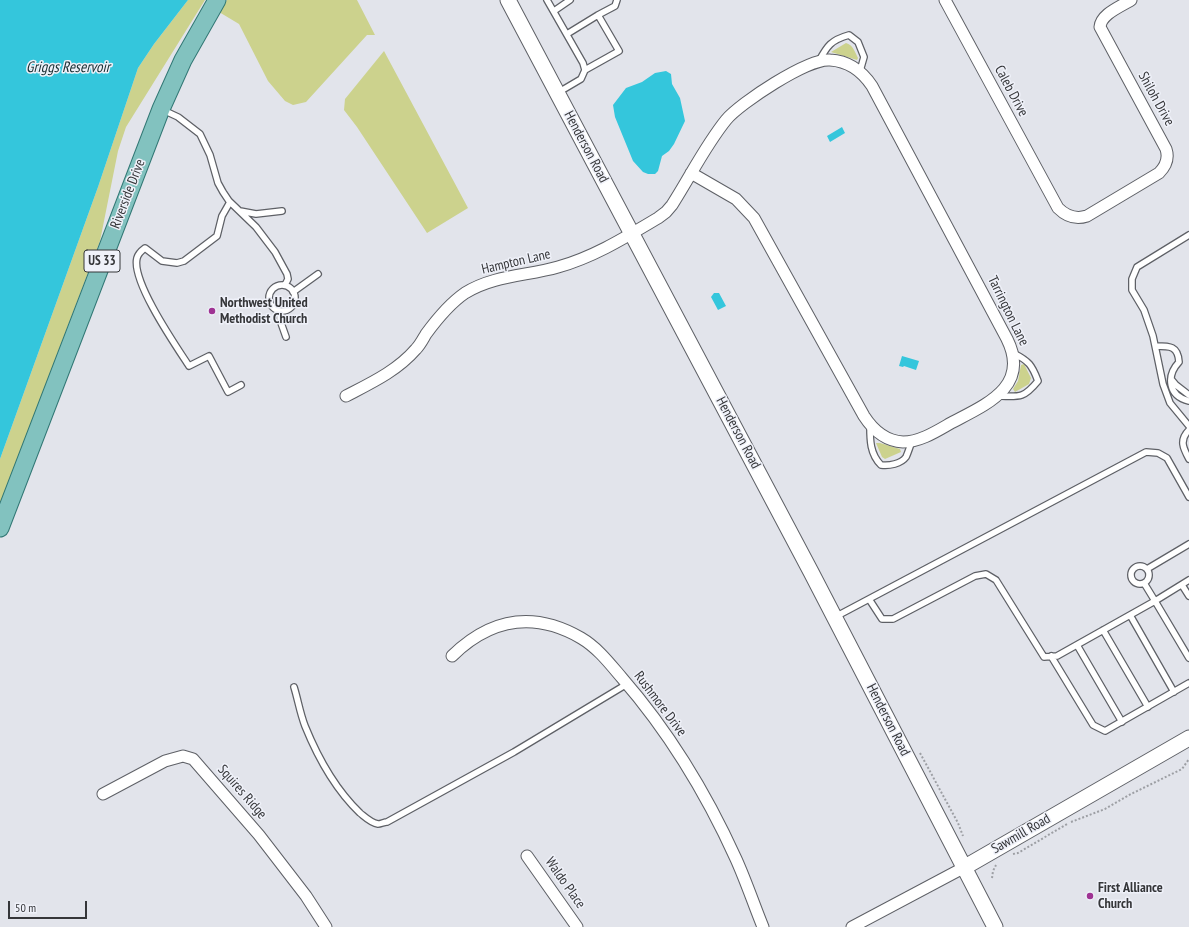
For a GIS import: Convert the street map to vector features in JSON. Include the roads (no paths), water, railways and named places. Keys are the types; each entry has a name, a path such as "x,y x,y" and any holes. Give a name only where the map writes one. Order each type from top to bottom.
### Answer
{"main road":[{"name":"Riverside Drive","path":"0,528 161,109 183,60 217,0"},
{"name":"Henderson Road","path":"508,0 835,617 995,927"},
{"name":"Sawmill Road","path":"965,867 1189,738"}],"street":[{"name":"Caleb Drive","path":"945,0 1051,196"},
{"name":"Shiloh Drive","path":"1051,196 1058,208 1068,216 1078,218 1087,216 1159,173 1166,161 1168,154 1166,148 1100,27 1100,21 1104,17 1131,0"},
{"name":"Tarrington Lane","path":"632,233 666,212 692,173 710,140 727,118 751,99 773,84 818,61 829,59 854,66 872,86 1007,339 1013,353 1012,375 1005,388 989,403 933,433 912,441 902,442 878,434 870,425 754,218 736,199 692,173"},
{"name":"Hampton Lane","path":"346,396 370,384 399,365 416,349 450,304 466,293 482,284 495,280 558,267 580,260 602,250 632,233"},
{"name":"Rushmore Drive","path":"452,656 473,638 496,626 533,621 549,624 582,638 600,652 651,712 712,810 736,860 763,927"},
{"name":"Squires Ridge","path":"103,794 165,761 183,756 193,759 259,834 306,896 326,927"},
{"name":"Waldo Place","path":"527,856 577,927"},
{"name":"Sawmill Road","path":"852,927 965,867"}],"lane":[{"path":"548,0 583,63 585,70"},
{"path":"554,11 570,0"},
{"path":"567,34 615,6 617,0"},
{"path":"557,93 581,79 585,70 619,51 598,15"},
{"path":"818,61 827,47 836,39 849,36 858,42 864,57 860,71"},
{"path":"161,109 178,118 200,134 210,154 218,183 230,202 256,227 275,252 287,274 288,279 285,286"},
{"path":"230,202 222,216 217,236 184,261 177,263 162,261 144,248 137,256 136,262 145,290 154,310 189,366 209,356 228,392 242,385"},
{"path":"236,209 256,214 282,211"},
{"path":"1189,235 1137,267 1132,278 1132,290 1144,310 1154,336 1163,384 1170,403 1189,426"},
{"path":"293,292 318,274"},
{"path":"281,285 289,287 293,292 295,298 289,309 280,311 270,304 269,296 273,288 281,285"},
{"path":"280,311 280,320 286,337"},
{"path":"1156,346 1167,346 1174,348 1179,354 1179,362 1174,367 1171,374 1173,390 1178,397 1189,401"},
{"path":"998,396 1018,397 1029,392 1038,381 1033,368 1024,359 1013,353"},
{"path":"1171,379 1189,395"},
{"path":"870,425 870,446 874,456 881,465 886,466 899,462 905,458 912,441"},
{"path":"1189,430 1184,434 1182,444 1189,459"},
{"path":"835,617 1146,452 1158,453 1167,458 1189,497"},
{"path":"1147,569 1189,544"},
{"path":"1142,566 1147,569 1149,577 1144,583 1140,584 1134,582 1131,574 1133,568 1142,566"},
{"path":"869,599 882,619 893,619 975,576 986,574 996,580 1044,657 1057,656 1155,601 1189,580"},
{"path":"1144,583 1189,658"},
{"path":"1182,585 1189,596"},
{"path":"1130,615 1174,692"},
{"path":"1103,630 1148,707"},
{"path":"1077,645 1122,722"},
{"path":"1051,656 1093,724 1106,731 1189,683"},
{"path":"294,687 305,725 320,759 334,783 350,804 365,818 379,824 387,822 514,752 627,684"}],"water":[{"name":"Griggs Reservoir","path":"0,0 188,0 154,44 138,68 98,187 0,459"},
{"path":"666,71 671,74 672,84 680,98 685,121 674,144 669,151 662,156 658,171 655,174 648,174 643,172 633,161 615,117 613,105 626,88 642,82 655,73"},
{"path":"842,127 845,133 830,142 827,136"},
{"path":"714,293 719,293 726,306 718,310 711,297"},
{"path":"902,356 919,361 916,370 899,366"}],"place":[{"name":"Northwest United Methodist Church","path":"212,311"},
{"name":"First Alliance Church","path":"1090,896"}]}
